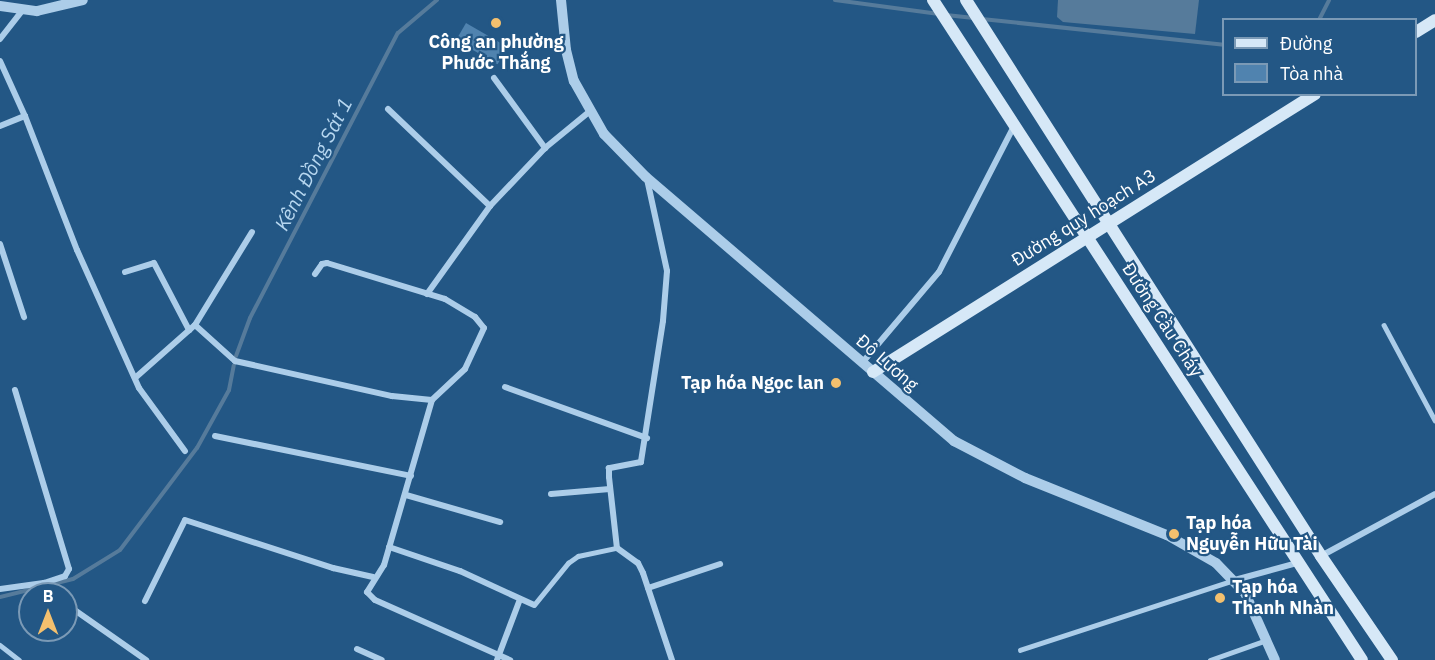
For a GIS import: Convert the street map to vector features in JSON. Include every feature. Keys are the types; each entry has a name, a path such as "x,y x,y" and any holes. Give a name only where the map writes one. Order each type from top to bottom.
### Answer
{"main road":[{"name":"Đường Cầu Cháy","path":"933,0 1362,660"},
{"name":"Đường Cầu Cháy","path":"966,0 1111,222 1321,556 1392,660"},
{"path":"1417,31 1435,20"},
{"name":"Đường quy hoạch A3","path":"873,372 1312,96"}],"street":[{"path":"0,6 37,11 66,2 83,0"},
{"name":"Đô Lương","path":"561,0 566,50 574,81 589,112 604,134 646,177 954,441 978,456 1190,546 1216,563 1245,593 1275,660"},
{"path":"0,39 23,10"},
{"path":"0,62 25,116 77,249 135,378 185,451"},
{"path":"494,78 545,148"},
{"path":"388,109 490,206"},
{"path":"427,294 490,206 545,148 589,112"},
{"path":"0,126 25,116"},
{"path":"862,363 939,272 1014,125"},
{"path":"646,177 668,283 647,438 641,462 609,468 610,489 617,549 638,563 672,660"},
{"path":"135,378 192,328 252,232"},
{"path":"0,244 24,317"},
{"path":"125,272 154,263 192,328 235,361 392,396 432,400"},
{"path":"315,274 322,264 327,263 427,294 463,308 484,328 465,369 432,400 384,565 373,577 367,592 371,598 498,658 510,660"},
{"path":"505,387 647,438"},
{"path":"15,390 68,562 65,576 48,582"},
{"path":"215,436 411,476"},
{"path":"550,494 610,489"},
{"path":"1321,556 1435,494"},
{"path":"406,495 500,522"},
{"path":"145,601 185,520 333,568 373,577"},
{"path":"389,547 460,571 534,605"},
{"path":"1231,581 1297,563"},
{"path":"648,588 720,564"},
{"path":"0,589 18,587"},
{"path":"498,658 520,599"},
{"path":"78,612 146,660"},
{"path":"357,649 382,660"}],"lane":[{"path":"1383,325 1435,420"},
{"path":"534,605 568,563 578,556 617,549"},
{"path":"1020,650 1231,581"},
{"path":"1209,660 1267,640"},
{"path":"0,645 19,660"}],"water":[{"path":"1058,0 1199,0 1195,34 1063,22 1057,17"}],"building":[{"path":"466,23 508,47 498,64 456,40"}],"waterway":[{"name":"Kênh Đồng Sát 1","path":"236,356 250,318 398,33 437,0"},
{"name":"Kênh Đồng Sát 1","path":"835,0 939,14"},
{"name":"Kênh Đồng Sát 1","path":"1320,18 1329,0"},
{"name":"Kênh Đồng Sát 1","path":"946,15 974,18"},
{"name":"Kênh Đồng Sát 1","path":"982,19 1222,45"},
{"name":"Kênh Đồng Sát 1","path":"0,597 73,579 120,550 197,448 229,390 234,365"}],"place":[{"name":"Công an phường Phước Thắng","path":"496,23"},
{"name":"Tạp hóa Ngọc lan","path":"836,383"},
{"name":"Tạp hóa Nguyễn Hữu Tài","path":"1174,534"},
{"name":"Tạp hóa Thanh Nhàn","path":"1220,598"}]}
